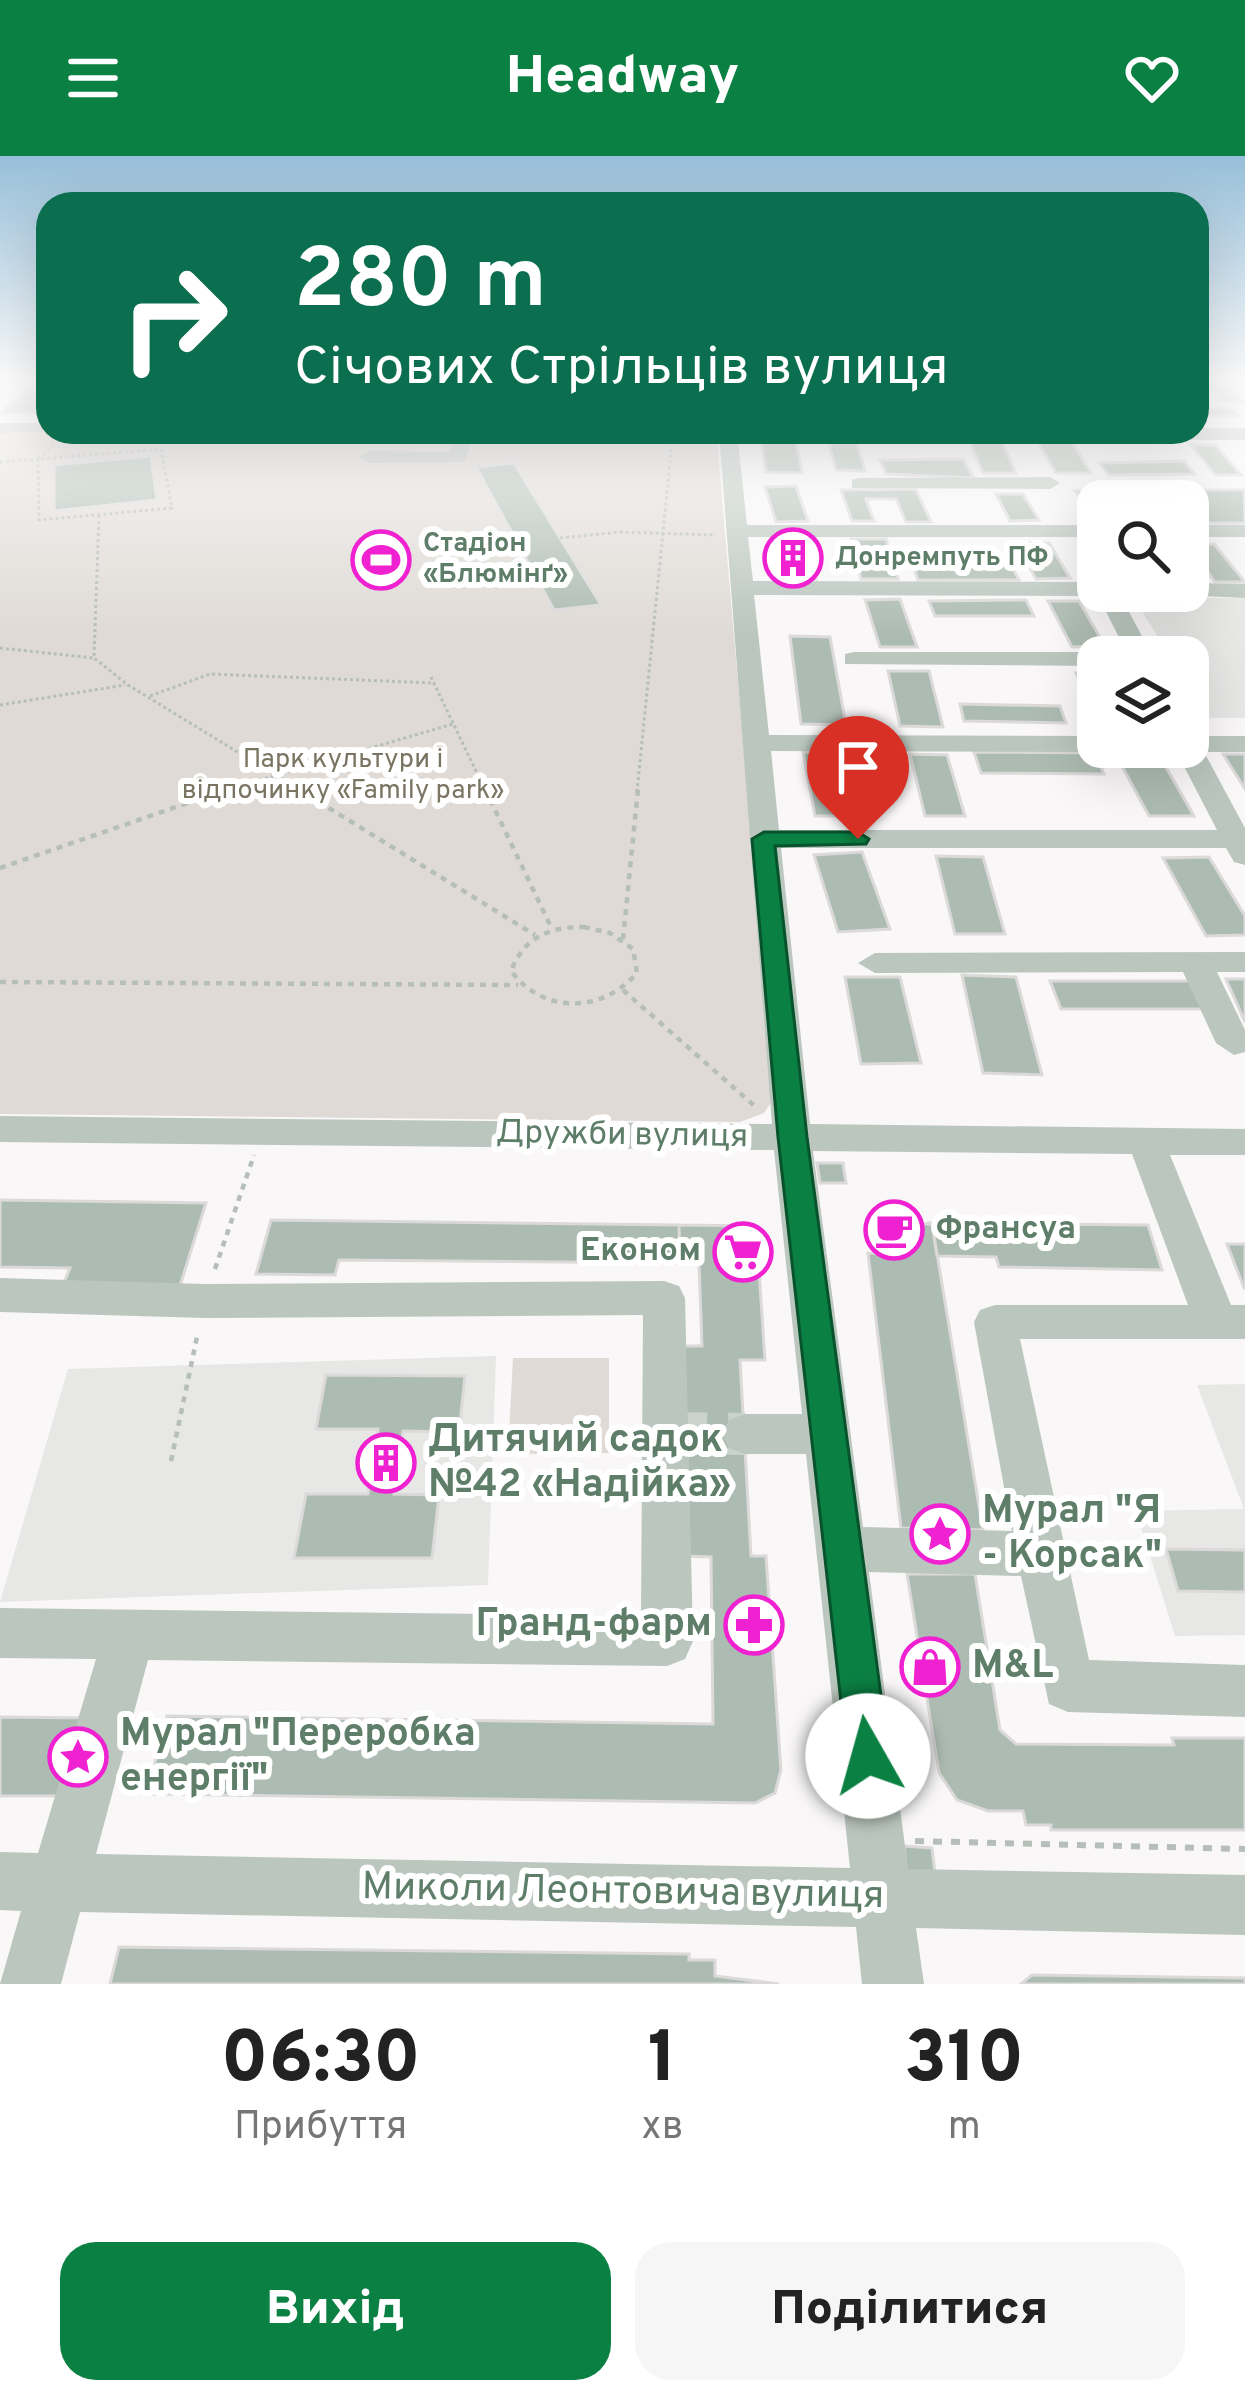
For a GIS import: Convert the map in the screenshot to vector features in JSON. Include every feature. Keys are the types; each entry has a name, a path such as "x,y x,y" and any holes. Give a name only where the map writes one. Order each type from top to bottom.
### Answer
{"street":[{"path":"730,464 792,1137 893,1984"},
{"path":"994,464 1056,489 1077,532"},
{"path":"734,534 1056,489 1141,464"},
{"path":"859,484 1056,489"},
{"path":"1209,531 1245,531"},
{"path":"739,588 1077,589"},
{"path":"1209,590 1245,591"},
{"path":"854,659 1077,659"},
{"path":"754,742 1077,744"},
{"path":"1209,745 1245,744"},
{"path":"764,839 1242,844 1201,768"},
{"path":"1195,962 1234,1043"},
{"path":"875,963 1245,962"},
{"name":"Дружби вулиця","path":"0,1129 1245,1142"},
{"path":"1146,1141 1231,1322 995,1322 1068,1686 1245,1691"},
{"path":"0,1295 205,1301 664,1298 667,1641 0,1633"},
{"path":"745,1434 828,1434"},
{"path":"841,1549 1040,1554"},
{"path":"30,1984 129,1635"},
{"name":"Миколи Леонтовича вулиця","path":"0,1881 1245,1906"}],"path":[{"path":"38,464 39,520 172,508 164,464"},
{"path":"623,939 670,464"},
{"path":"94,658 99,515"},
{"path":"560,538 663,532 734,534"},
{"path":"0,648 94,658 147,697 535,935"},
{"path":"147,697 210,674 432,680 552,929"},
{"path":"0,706 128,685"},
{"path":"0,868 272,773 453,724"},
{"path":"0,982 518,985 532,995 573,1005 623,990 638,973 638,960 623,939 590,927 552,929 535,935 512,958 518,985"},
{"path":"623,990 792,1137"},
{"path":"879,1840 1245,1849"}],"shaded area":[{"path":"1209,598 1245,598 1245,718 1209,718 1209,636 1157,636 1143,612 1209,612"},
{"path":"496,1356 488,1585 0,1602 68,1369"},
{"path":"1245,1384 1245,1635 1175,1636 1136,1511 1244,1509 1197,1385"}],"green space":[{"name":"Парк культури і відпочинку «Family park»","path":"0,464 719,464 774,1098 764,1113 740,1122 0,1114"},
{"path":"513,1358 609,1358 609,1453 508,1454"}],"building":[{"path":"152,464 157,500 54,511 54,465"},
{"path":"515,464 601,605 554,610 476,467"},
{"path":"765,464 800,464 802,473 766,472"},
{"path":"835,464 863,464 865,471 836,470"},
{"path":"882,464 966,464 974,478 886,474"},
{"path":"979,464 1012,464 1016,473 983,473"},
{"path":"1051,464 1086,464 1091,473 1056,473"},
{"path":"1100,464 1187,464 1195,474 1109,475"},
{"path":"1206,464 1232,464 1241,475 1215,475"},
{"path":"796,486 808,521 776,522 765,487"},
{"path":"916,489 931,522 906,522 896,499 866,499 874,521 852,521 841,490"},
{"path":"1209,490 1244,490 1245,523 1209,523"},
{"path":"996,494 1023,494 1039,520 1010,521"},
{"name":"Донремпуть ПФ","path":"772,538 806,538 816,579 780,579"},
{"path":"851,539 886,539 898,579 861,579"},
{"path":"1016,543 1049,543 1070,578 1036,579"},
{"path":"1209,544 1214,544 1245,582 1215,582 1209,574"},
{"path":"1011,565 1019,580 918,580 913,566"},
{"path":"900,599 917,647 880,647 865,600"},
{"path":"1026,600 1034,616 935,616 929,601"},
{"path":"1048,601 1077,601 1077,612 1085,612 1099,636 1077,636 1077,647 1072,647"},
{"path":"790,636 830,637 846,725 801,724"},
{"path":"888,671 929,671 943,727 900,726"},
{"path":"960,704 1060,706 1066,723 964,721"},
{"path":"803,752 842,752 857,816 815,816"},
{"path":"974,752 1077,753 1077,768 1101,768 1104,774 981,773"},
{"path":"910,754 947,755 965,816 925,816"},
{"path":"1223,754 1245,754 1245,789"},
{"path":"1123,768 1166,768 1194,816 1149,816"},
{"path":"862,852 890,929 838,932 814,855"},
{"path":"936,856 983,857 1005,934 955,934"},
{"path":"1209,857 1245,916 1245,935 1206,936 1163,858"},
{"path":"962,975 1016,977 1042,1075 983,1073"},
{"path":"845,977 900,977 921,1063 861,1064"},
{"path":"1226,979 1245,979 1245,1022"},
{"path":"1050,981 1191,981 1205,1009 1061,1009"},
{"path":"817,1163 843,1163 846,1183 820,1183"},
{"path":"0,1200 206,1203 178,1292 61,1290 70,1268 0,1267"},
{"path":"271,1220 679,1225 680,1263 339,1260 335,1275 256,1274"},
{"path":"886,1223 932,1224 983,1530 901,1528 868,1253 890,1254"},
{"path":"927,1223 1148,1225 1162,1270 999,1267 996,1257 937,1256 932,1224"},
{"path":"679,1225 756,1226 765,1360 740,1360 751,1556 766,1556 781,1770 775,1793 755,1803 147,1794 167,1716 713,1724 711,1557 683,1556 680,1346 702,1346 699,1264 680,1263"},
{"path":"1227,1244 1245,1244 1245,1288 1244,1288"},
{"name":"Дитячий садок №42 «Надійка»","path":"326,1375 465,1376 459,1432 403,1431 394,1494 439,1495 432,1558 294,1558 306,1494 368,1494 378,1429 316,1429"},
{"path":"1166,1549 1245,1550 1245,1592 1178,1591"},
{"path":"907,1574 975,1574 1000,1730 1016,1744 1174,1745 1172,1738 1245,1738 1245,1830 1051,1830 1051,1825 1026,1825 1023,1811 988,1811 957,1800 939,1773"},
{"path":"0,1717 89,1718 67,1796 0,1796"},
{"path":"904,1846 932,1848 937,1890 908,1888"},
{"path":"119,1947 689,1954 689,1960 715,1960 715,1976 779,1984 110,1984"},
{"path":"1032,1975 1245,1978 1245,1984 1021,1984"}],"tunnel":[{"path":"665,1433 745,1434"}],"place":[{"name":"Донремпуть ПФ","path":"793,558"},
{"name":"Стадіон «Блюмінґ»","path":"381,560"},
{"name":"Франсуа","path":"894,1230"},
{"name":"Економ","path":"743,1252"},
{"name":"Дитячий садок №42 «Надійка»","path":"386,1463"},
{"name":"Мурал \"Я - Корсак\"","path":"940,1534"},
{"name":"Гранд-фарм","path":"754,1625"},
{"name":"M&L","path":"930,1667"},
{"name":"Мурал \"Переробка енергії\"","path":"78,1757"}],"route":[{"path":"858,839 764,839 792,1137 868,1756"}]}
